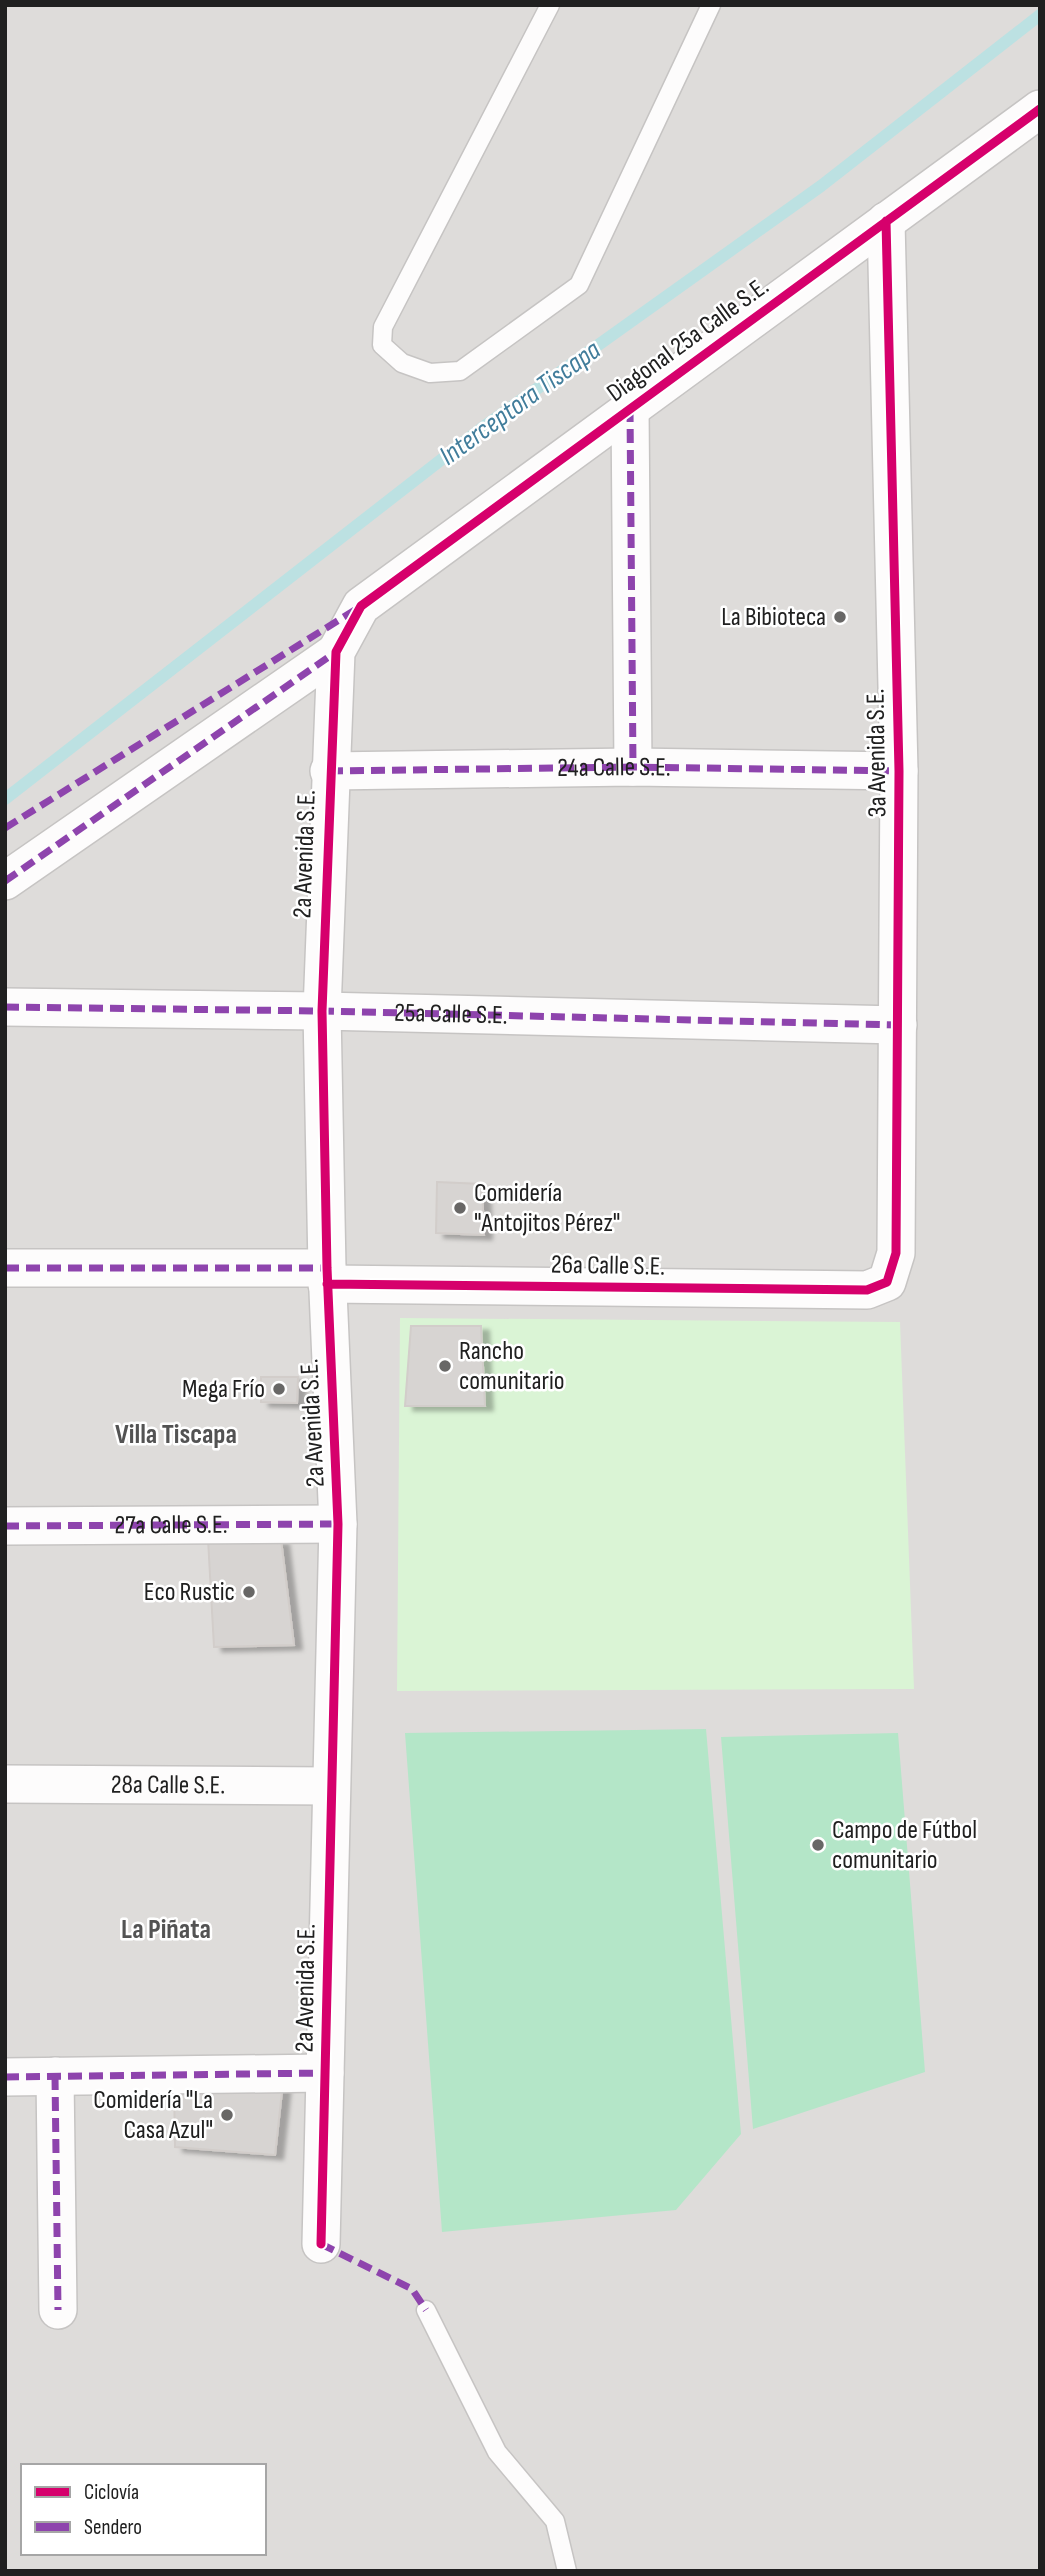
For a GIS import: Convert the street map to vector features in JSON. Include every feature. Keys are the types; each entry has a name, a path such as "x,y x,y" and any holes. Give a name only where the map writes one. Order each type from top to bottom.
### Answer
{"street":[{"name":"Diagonal 25a Calle S.E.","path":"361,606 1040,109"},
{"name":"3a Avenida S.E.","path":"886,222 899,771 896,1253 887,1282"},
{"path":"630,408 633,767"},
{"name":"2a Avenida S.E.","path":"321,2244 338,1524 327,1276 322,1011 329,771 336,652 361,606"},
{"path":"5,881 336,652"},
{"name":"24a Calle S.E.","path":"329,771 633,767 899,771"},
{"name":"25a Calle S.E.","path":"5,1007 322,1011 898,1025"},
{"name":"26a Calle S.E.","path":"5,1268 867,1290 887,1282"},
{"name":"27a Calle S.E.","path":"5,1527 338,1524"},
{"name":"28a Calle S.E.","path":"5,1784 331,1786"},
{"path":"5,2077 325,2073"},
{"path":"55,2076 58,2310"}],"lane":[{"path":"550,5 383,327 382,345 402,363 430,373 460,370 579,285 711,5"},
{"path":"426,2309 497,2452 555,2521 567,2571"}],"shaded area":[{"path":"5,5 1040,5 1040,2571 5,2571"}],"green space":[{"path":"400,1318 900,1322 914,1689 397,1691"},
{"path":"706,1729 741,2134 676,2210 442,2232 405,1733"},
{"name":"Campo de Fútbol comunitario","path":"898,1733 925,2072 753,2129 721,1737"}],"building":[{"name":"Comidería \"Antojitos Pérez\"","path":"437,1182 482,1184 484,1235 436,1233"},
{"name":"Rancho comunitario","path":"411,1326 481,1326 485,1406 405,1406"},
{"name":"Mega Frío","path":"261,1377 298,1377 297,1403 261,1402"},
{"name":"Eco Rustic","path":"208,1539 281,1540 294,1645 214,1647"},
{"name":"Comidería \"La Casa Azul\"","path":"283,2082 275,2155 175,2147 174,2083"}],"waterway":[{"name":"Interceptora Tiscapa","path":"5,799 482,428 821,186 1040,15"}],"marked path":[{"path":"630,408 633,767"},
{"path":"5,828 355,610"},
{"path":"5,881 336,652"},
{"path":"329,771 633,767 899,771"},
{"path":"5,1007 322,1011 898,1025"},
{"path":"5,1268 327,1268"},
{"path":"5,1526 338,1524"},
{"path":"5,2077 325,2073"},
{"path":"55,2076 58,2310"},
{"path":"321,2244 412,2289 426,2310"}],"cycle path":[{"path":"321,2244 338,1524 327,1268 322,1011 336,652 361,606 1040,109"},
{"path":"327,1284 867,1290 887,1282 896,1253 899,771 886,221"}],"place":[{"name":"La Bibioteca","path":"840,617"},
{"name":"Comidería \"Antojitos Pérez\"","path":"460,1208"},
{"name":"Rancho comunitario","path":"445,1366"},
{"name":"Mega Frío","path":"279,1389"},
{"name":"Eco Rustic","path":"249,1592"},
{"name":"Campo de Fútbol comunitario","path":"818,1845"},
{"name":"Comidería \"La Casa Azul\"","path":"227,2115"}],"district":[{"name":"Villa Tiscapa","path":"176,1434"},
{"name":"La Piñata","path":"166,1929"}]}
